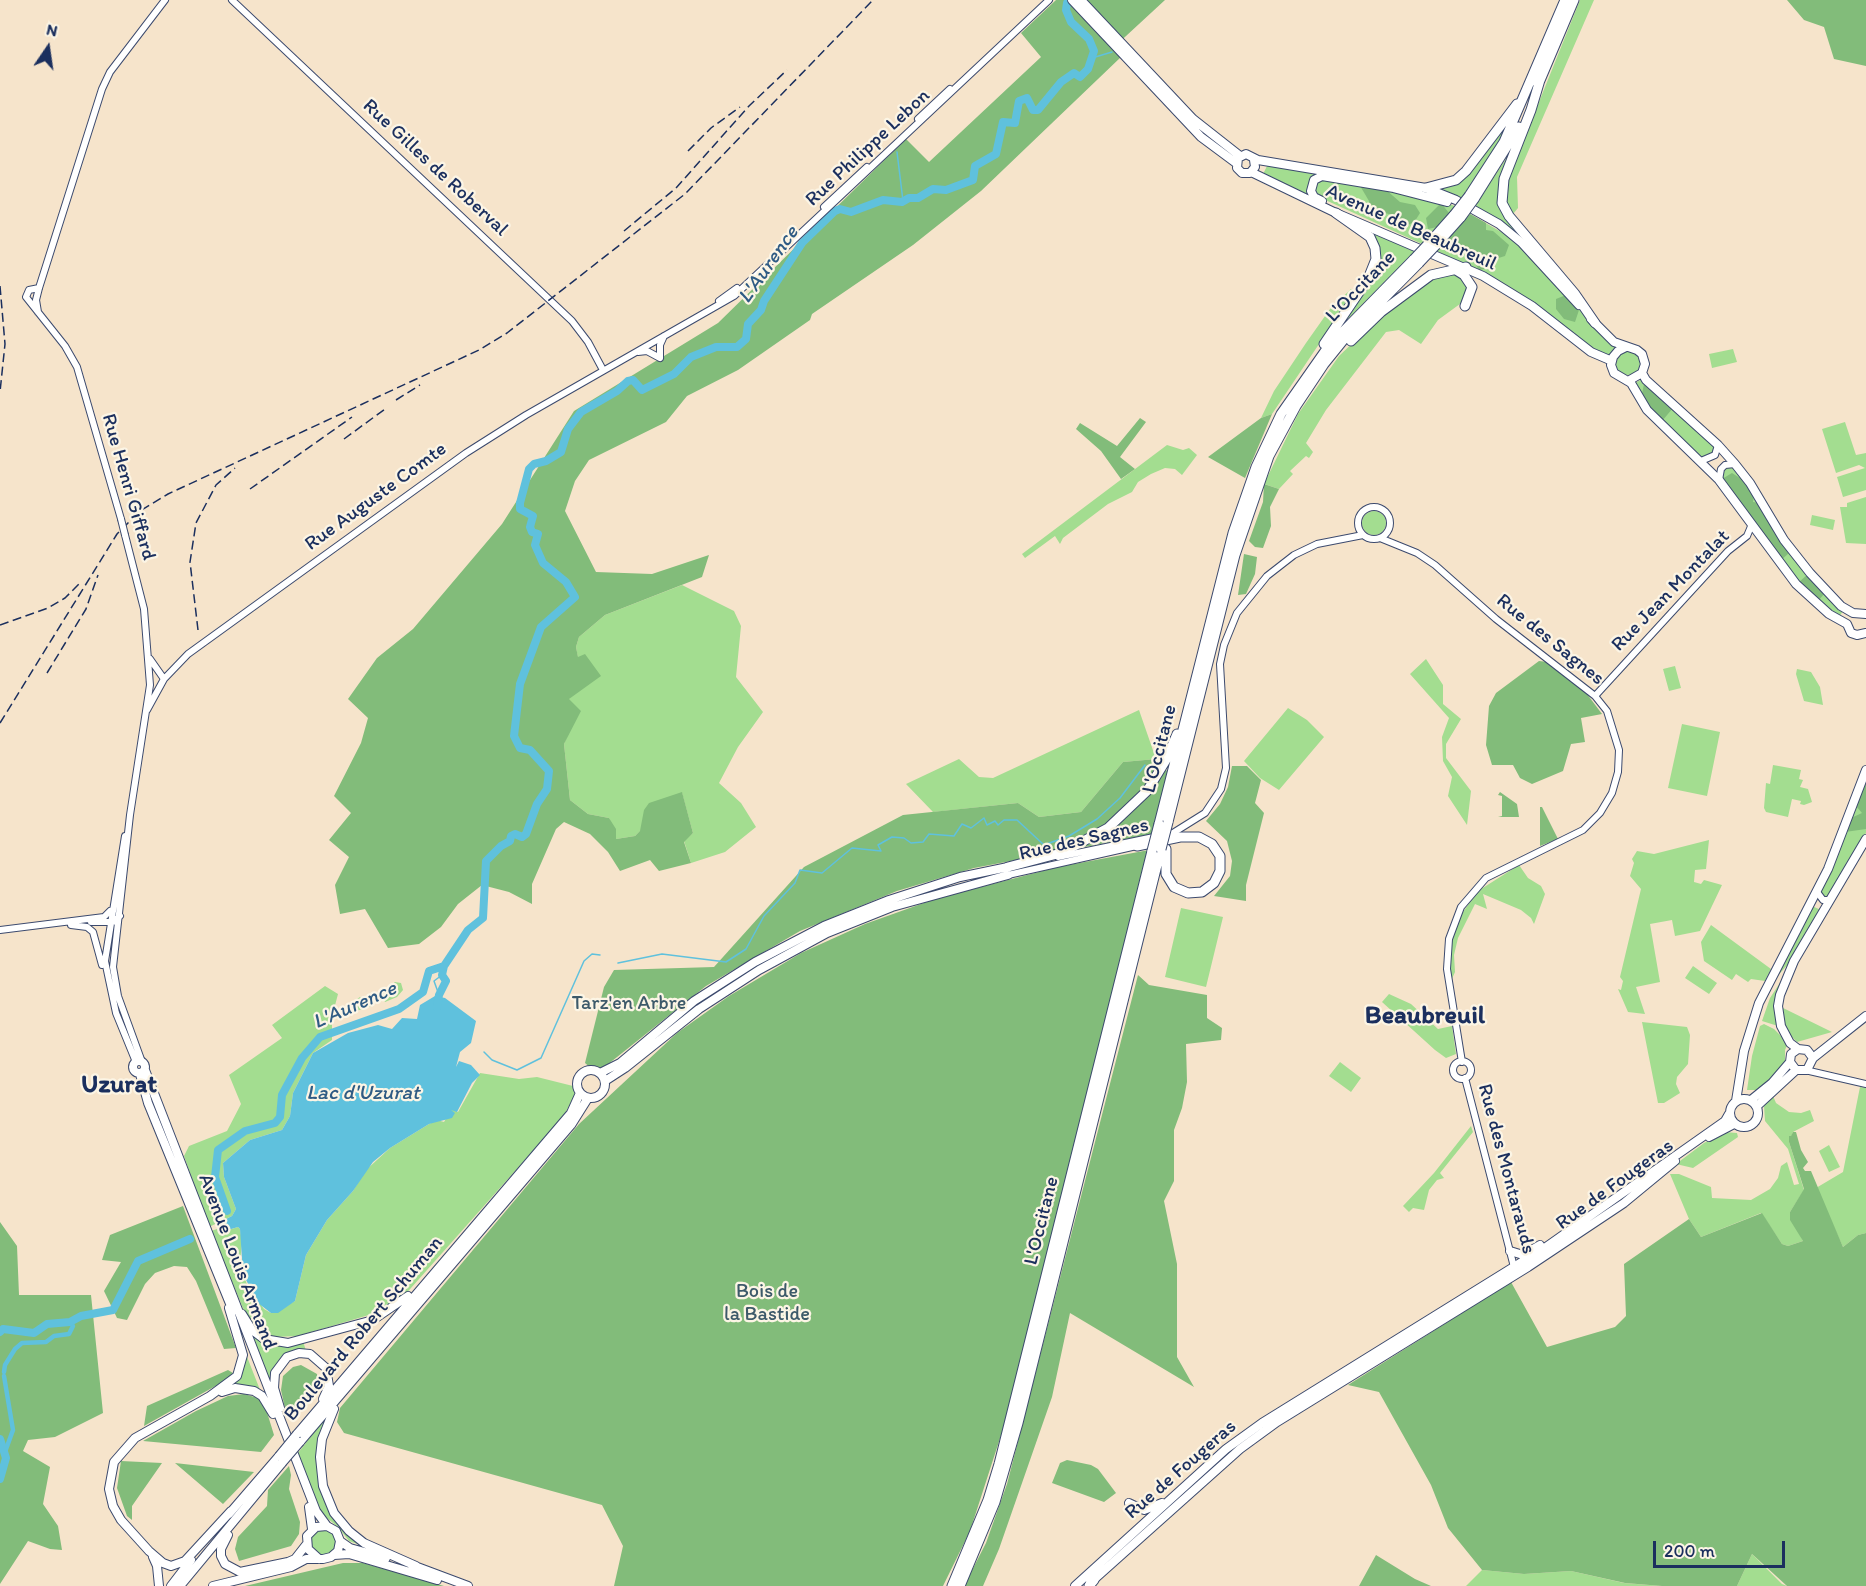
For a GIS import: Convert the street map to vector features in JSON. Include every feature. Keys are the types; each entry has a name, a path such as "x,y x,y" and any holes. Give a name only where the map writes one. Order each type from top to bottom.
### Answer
{"highway":[{"name":"L'Occitane","path":"960,1586 995,1502 1018,1423 1160,849 1196,678 1245,495 1268,442 1295,393 1346,326 1434,247 1509,146 1565,0"},
{"name":"L'Occitane","path":"1536,80 1574,0"},
{"path":"1426,189 1456,180 1466,171 1536,80"},
{"path":"1536,80 1531,110 1504,179 1502,203 1509,216 1575,294 1595,323"},
{"path":"1295,393 1313,360 1368,279 1376,259 1375,248 1370,237 1336,213"},
{"name":"L'Occitane","path":"1164,823 1242,531 1269,456 1305,391 1345,338 1417,261"},
{"path":"1305,391 1332,359 1381,312 1431,276 1442,271 1461,269 1472,287 1465,306"},
{"path":"1008,871 1061,853 1093,838 1136,803 1166,760 1196,678"},
{"path":"1137,846 1180,837 1198,837 1212,844 1220,856 1220,871 1214,883 1202,892 1188,893 1174,887 1166,874 1160,849"},
{"name":"L'Occitane","path":"952,1586 988,1500 999,1464 1160,849"}],"main road":[{"path":"1072,0 1201,137 1238,160"},
{"path":"1081,0 1193,118 1238,160 1242,173 1251,172 1255,167 1250,155 1238,160"},
{"name":"Avenue de Beaubreuil","path":"1254,160 1426,189 1478,210 1522,243 1614,342 1642,354 1645,364 1642,373 1647,380 1718,445 1735,464 1790,548 1841,606 1853,613"},
{"name":"Avenue de Beaubreuil","path":"1306,168 1394,188 1459,206 1522,243"},
{"name":"Avenue de Beaubreuil","path":"1251,172 1336,213 1434,247 1461,269 1532,306 1591,352 1612,361 1614,373 1635,387 1647,410 1719,480 1796,584 1829,614 1847,624 1851,633 1864,637"},
{"path":"1394,188 1322,176 1314,180 1311,191 1318,199 1434,247"},
{"path":"1612,361 1615,354 1626,347"},
{"path":"1628,381 1642,373"},
{"path":"1847,624 1853,613 1866,614"},
{"path":"1754,1103 1758,1116 1752,1125 1744,1127 1734,1124 1729,1114 1736,1101 1747,1035 1759,1003 1817,892 1864,782 1866,770"},
{"path":"1828,1046 1807,1050 1798,1049 1790,1043 1781,1026 1779,994 1794,961 1866,838"},
{"path":"602,1077 694,1001 754,962 824,926 899,897 960,877 1008,871"},
{"path":"1736,1101 1754,1103 1801,1070 1866,1016"},
{"path":"1754,1103 1790,1062 1791,1054 1798,1049"},
{"path":"1807,1050 1812,1061"},
{"path":"1790,1062 1801,1070"},
{"name":"Avenue Louis Armand","path":"141,1067 148,1103 274,1415 312,1515 312,1529"},
{"name":"Avenue Louis Armand","path":"141,1067 299,1466"},
{"path":"589,1071 602,1077 603,1092 596,1097 588,1098 580,1092 578,1082 582,1074 589,1071"},
{"name":"Boulevard Robert Schuman","path":"171,1586 231,1511 300,1436 447,1257 571,1113 580,1092"},
{"name":"Boulevard Robert Schuman","path":"300,1436 357,1379 571,1125 588,1098"},
{"name":"Rue de Fougeras","path":"1149,1523 1226,1449 1316,1389 1516,1271 1568,1231 1725,1120 1729,1114"},
{"name":"Rue de Fougeras","path":"1075,1586 1240,1449 1277,1422 1318,1399 1624,1203 1707,1138 1734,1124"},
{"path":"1510,1251 1523,1254 1568,1231"},
{"path":"233,1298 248,1324 258,1335 279,1343 297,1341 358,1325 386,1313 412,1293 447,1257"},
{"path":"221,1284 238,1338 242,1362 241,1371 232,1382 210,1396 135,1438 114,1462 109,1489 113,1506 121,1520 149,1551 163,1563 171,1566 182,1564 231,1511"},
{"path":"300,1436 323,1399 329,1386 330,1375 319,1360 310,1354 299,1353 287,1356 278,1367 274,1380 277,1400 316,1511 327,1526 336,1531 340,1541 350,1548 416,1566"},
{"path":"357,1379 335,1407 322,1439 320,1457 323,1486 334,1513 349,1531 364,1543 468,1586"},
{"path":"210,1396 235,1388 254,1391 262,1396 274,1415"},
{"path":"1316,1389 1318,1399"},
{"name":"Boulevard Robert Schuman","path":"180,1586 243,1509 280,1459"},
{"path":"1129,1503 1144,1510 1158,1506 1185,1486"},
{"path":"243,1509 221,1549 225,1564 232,1570 248,1572 288,1562 295,1559 306,1545"},
{"path":"1144,1510 1149,1523"},
{"path":"1136,1516 1149,1523"},
{"path":"1090,1584 1149,1523"},
{"path":"319,1559 310,1554 306,1545 307,1536 312,1529 327,1526"},
{"path":"334,1555 340,1541"},
{"path":"149,1551 157,1566 159,1586"},
{"path":"213,1586 291,1567 306,1559 349,1554 456,1586"}],"street":[{"name":"Rue Henri Giffard","path":"147,710 150,661 141,594 121,519 77,367 66,345 38,312 36,294 102,89 110,72 165,0"},
{"name":"Rue Gilles de Roberval","path":"232,0 572,321 603,370"},
{"name":"Rue Philippe Lebon","path":"672,331 732,292 1044,0"},
{"name":"Rue Philippe Lebon","path":"603,370 734,296 1049,0"},
{"path":"635,352 647,351 660,358 660,345 665,334"},
{"path":"592,377 596,357 606,363 617,362"},
{"name":"Rue Auguste Comte","path":"177,664 476,446 603,370"},
{"path":"1701,461 1715,455 1718,445"},
{"path":"1719,480 1721,469 1725,465 1735,464"},
{"path":"1374,506 1384,510 1389,517 1388,532 1380,538 1371,539 1363,535 1358,527 1362,512 1374,506"},
{"name":"Rue Jean Montalat","path":"1595,696 1728,551 1747,536 1752,524"},
{"name":"Rue des Sagnes","path":"1344,537 1358,527"},
{"path":"1388,532 1393,542"},
{"name":"Rue des Sagnes","path":"1008,871 1173,833 1205,813 1221,789 1226,768 1219,681 1224,645 1231,625 1245,602 1267,576 1284,563 1317,544 1363,535"},
{"name":"Rue Jean Montalat","path":"1747,536 1760,536"},
{"name":"Rue des Sagnes","path":"1380,538 1393,542 1435,565 1496,619 1595,696 1607,711 1619,750 1618,772 1612,793 1600,813 1583,830 1486,878 1461,907 1449,939 1447,969 1462,1062"},
{"name":"Rue des Sagnes","path":"1008,871 1137,846 1175,836 1192,828 1204,818 1221,796 1228,772 1223,680 1227,645 1247,605 1284,563"},
{"path":"150,661 154,675 163,680"},
{"path":"150,661 157,667 163,680"},
{"path":"157,667 177,664"},
{"path":"109,922 147,710 163,680 177,664"},
{"path":"81,920 109,922 119,918 130,815"},
{"path":"1817,892 1823,900 1830,900"},
{"path":"112,904 119,918"},
{"path":"0,930 104,917 112,904"},
{"name":"Avenue Louis Armand","path":"119,918 113,967 118,996 141,1067"},
{"name":"Avenue Louis Armand","path":"109,922 105,973 116,1013 141,1067"},
{"path":"41,924 77,925 92,930 98,939 105,973"},
{"path":"1812,1061 1824,1075"},
{"path":"1462,1062 1472,1070 1465,1078 1458,1077 1453,1070 1456,1064 1462,1062"},
{"path":"1801,1070 1866,1084"},
{"name":"Rue des Montarauds","path":"1465,1078 1516,1271"}],"green space":[{"path":"1056,0 1165,0 1113,48 1121,57 981,191 913,245 812,314 810,320 738,370 687,396 666,422 589,460 575,481 565,511 596,572 652,574 709,555 702,577 605,615 579,637 576,647 578,657 585,654 601,676 569,699 581,711 564,744 570,800 588,814 609,818 616,829 616,839 635,836 640,831 644,810 649,803 682,792 693,833 684,842 691,863 659,871 650,860 620,871 608,852 590,834 564,822 556,829 532,884 532,904 509,892 482,885 458,904 441,927 419,944 388,948 365,909 340,914 335,885 349,857 329,840 351,813 334,796 361,743 368,718 348,699 377,658 413,629 502,524 574,411 718,323 906,139 929,162 1041,57 1021,33"},
{"path":"1580,0 1594,0 1517,177 1518,208 1513,214 1506,205 1508,179"},
{"path":"1787,0 1866,0 1866,66 1834,59 1824,27 1804,20"},
{"path":"1510,120 1492,153 1460,200 1433,189 1451,186"},
{"path":"1515,145 1499,190 1532,247 1475,206"},
{"path":"1268,164 1356,180 1318,174 1309,182 1308,190 1315,199 1369,223 1352,218 1263,174"},
{"path":"1328,179 1455,206 1422,244 1314,193 1314,186 1318,180"},
{"path":"1359,184 1385,189 1400,202 1415,205 1420,213 1415,221 1405,227 1393,215 1369,209 1369,201"},
{"path":"1441,203 1449,213 1437,227 1428,229 1426,218"},
{"path":"1470,214 1503,233 1525,251 1615,347 1610,356 1586,345 1483,274 1437,251"},
{"path":"1470,214 1486,223 1486,230 1493,231 1509,245 1505,256 1492,260 1490,268 1479,270 1468,252 1454,249 1446,252 1442,245"},
{"path":"1373,232 1416,250 1337,330 1373,274 1370,233"},
{"path":"1457,273 1468,283 1464,301 1438,320 1421,344 1399,330 1386,332 1326,410 1306,443 1313,452 1309,458 1306,456 1290,471 1293,474 1279,489 1264,484 1298,414 1339,356 1386,311 1433,277"},
{"path":"1351,289 1354,292 1272,414 1261,418 1274,391 1306,343 1330,309"},
{"path":"1566,295 1579,310 1575,322 1564,319 1556,309 1556,299"},
{"path":"1733,349 1737,362 1712,368 1709,354"},
{"path":"1628,351 1633,352 1639,358 1639,368 1633,374 1628,375 1623,374 1617,368 1616,363 1617,358 1623,352"},
{"path":"1642,379 1714,445 1713,453 1703,458 1699,456 1647,406 1635,383"},
{"path":"1644,384 1673,408 1662,421 1647,406 1642,394"},
{"path":"1272,414 1245,478 1208,457 1261,418"},
{"path":"1140,418 1146,422 1120,457 1135,469 1121,479 1101,451 1076,429 1080,423 1117,446"},
{"path":"1845,422 1856,455 1866,453 1866,490 1843,497 1837,477 1865,468 1859,465 1836,473 1822,429"},
{"path":"1167,445 1183,450 1189,448 1197,455 1182,475 1175,469 1165,468 1151,474 1138,482 1132,492 1108,504 1063,538 1060,544 1055,536 1025,558 1022,554"},
{"path":"1730,467 1736,470 1843,611 1839,617 1799,582 1721,478 1723,468"},
{"path":"1732,473 1743,480 1754,496 1753,502 1759,503 1789,553 1780,561 1762,531 1722,479"},
{"path":"1264,484 1279,489 1270,507 1271,526 1263,548 1255,547 1249,541 1263,502"},
{"path":"1866,497 1866,544 1846,543 1840,507 1847,507 1847,503"},
{"path":"1369,511 1379,511 1386,518 1386,528 1379,535 1369,535 1362,528 1362,518"},
{"path":"1812,515 1835,520 1833,530 1810,525"},
{"path":"1244,554 1257,557 1255,574 1246,594 1238,595"},
{"path":"1807,575 1825,593 1818,601 1799,582"},
{"path":"682,585 734,611 741,626 736,677 763,712 738,747 719,783 741,803 756,827 725,852 691,863 684,841 693,833 682,793 635,836 616,839 609,818 588,814 570,800 564,744 568,734 569,699 578,658 576,647 579,637 605,615"},
{"path":"1426,659 1443,685 1443,704 1461,719 1446,744 1446,758 1471,791 1467,825 1448,796 1452,777 1443,761 1442,737 1449,718 1410,674"},
{"path":"1539,661 1548,662 1587,694 1602,714 1581,718 1585,742 1571,744 1563,771 1532,784 1520,778 1513,765 1492,765 1486,745 1489,706 1496,693"},
{"path":"1675,666 1681,688 1669,691 1663,669"},
{"path":"1797,669 1811,672 1820,687 1823,705 1804,701 1796,674"},
{"path":"1288,708 1307,720 1324,737 1279,790 1260,778 1244,761"},
{"path":"1139,710 1156,759 1123,762 1081,812 1039,817 1018,803 933,812 906,784 959,759 979,777 993,778"},
{"path":"1682,724 1720,732 1707,796 1668,788"},
{"name":"Tarz'en Arbre","path":"1156,759 1168,772 1153,834 974,868 897,891 800,931 706,986 597,1073 585,1063 604,987 614,970 714,967 804,867 903,815 1018,803 1039,817 1081,812 1123,762"},
{"path":"1773,765 1801,770 1799,779 1803,780 1800,787 1808,789 1812,802 1804,805 1800,804 1801,801 1792,799 1788,817 1766,812 1764,808 1766,783 1770,784"},
{"path":"1232,766 1247,766 1261,780 1255,803 1264,813 1246,885 1246,901 1214,896 1230,876 1232,861 1227,841 1206,821 1220,804 1228,787"},
{"path":"1866,783 1866,833 1830,895 1824,898 1820,891"},
{"path":"1866,783 1866,829 1845,832 1851,818 1862,813 1856,806"},
{"path":"1500,792 1517,804 1519,817 1498,817 1502,816 1502,796 1498,795"},
{"path":"1540,807 1558,839 1540,846"},
{"path":"1709,840 1706,869 1695,870 1694,882 1701,884 1704,880 1722,885 1700,931 1675,936 1672,920 1650,924 1660,982 1636,987 1645,1014 1628,1012 1618,989 1621,990 1623,981 1620,977 1641,889 1630,876 1634,863 1632,859 1637,851 1654,854"},
{"name":"Bois de la Bastide","path":"1149,850 1003,1429 970,1531 943,1586 614,1586 623,1546 602,1505 344,1433 337,1422 340,1408 579,1124 677,1033 729,996 801,953 865,924 935,899 1058,867"},
{"path":"1519,865 1528,878 1541,886 1545,894 1534,924 1531,918 1521,910 1483,894 1487,909 1475,904 1458,938 1454,955 1455,972 1451,981 1449,960 1452,940 1460,916 1478,891"},
{"path":"1812,906 1821,910 1790,962 1774,980"},
{"path":"1181,908 1223,917 1206,987 1165,977"},
{"path":"1711,925 1771,969 1765,981 1751,979 1748,982 1736,974 1732,980 1704,961 1701,942"},
{"path":"1693,966 1717,983 1709,994 1685,978"},
{"path":"1787,972 1780,988 1778,1026 1762,1021 1770,998"},
{"path":"1138,975 1149,985 1207,995 1207,1018 1222,1028 1221,1040 1186,1044 1187,1082 1182,1108 1174,1130 1174,1181 1164,1201 1177,1264 1177,1357 1194,1387 1070,1313 1052,1397 999,1549 983,1586 964,1586 986,1543 1007,1484"},
{"path":"395,982 401,983 403,990 397,997 385,1002 381,994"},
{"path":"325,986 338,994 332,1017 332,1040 313,1053 293,1093 290,1116 282,1130 250,1140 223,1163 224,1177 236,1209 232,1216 209,1227 184,1156 189,1146 227,1131 241,1104 229,1075 282,1038 272,1025"},
{"path":"1389,994 1411,1004 1438,1029 1452,1026 1456,1054 1446,1058 1435,1050 1382,1002"},
{"path":"360,997 371,999 372,1006 353,1012 353,1002"},
{"path":"1781,1007 1832,1032 1797,1042 1786,1031"},
{"path":"1642,1022 1687,1027 1690,1035 1688,1064 1677,1077 1676,1084 1680,1093 1664,1103 1658,1103"},
{"path":"1764,1024 1774,1029 1788,1043 1785,1050 1785,1064 1758,1090 1747,1090 1752,1056 1760,1026"},
{"path":"1340,1062 1361,1078 1351,1092 1329,1076"},
{"path":"480,1073 519,1079 537,1077 573,1086 575,1095 563,1117 403,1297 379,1312 298,1336 275,1337 258,1330 247,1318 211,1231 217,1229 222,1232 238,1227 240,1229 242,1242 240,1262 247,1285 264,1309 271,1313 295,1301 306,1255 327,1220 353,1191 365,1171 390,1148 437,1120 444,1122 451,1109 458,1112"},
{"path":"1860,1087 1866,1088 1866,1233 1858,1235 1843,1247 1816,1188 1843,1172"},
{"path":"1773,1096 1776,1103 1789,1112 1801,1113 1810,1110 1814,1121 1793,1132 1789,1142 1804,1190 1790,1212 1803,1241 1788,1246 1782,1244 1761,1213 1701,1237 1689,1219 1670,1174 1679,1174 1711,1187 1712,1198 1751,1200 1770,1189 1778,1178 1781,1166 1787,1162 1794,1185 1799,1184 1788,1149 1765,1121 1764,1106"},
{"path":"1471,1126 1473,1132 1440,1173 1444,1178 1437,1180 1429,1190 1424,1210 1413,1208 1409,1212 1403,1206 1434,1173"},
{"path":"1725,1132 1737,1133 1738,1137 1693,1168 1676,1164 1704,1143"},
{"path":"1796,1132 1801,1150 1808,1162 1803,1168 1805,1171 1811,1171 1843,1247 1858,1235 1866,1233 1866,1586 1787,1586 1752,1554 1737,1586 1662,1586 1625,1583 1571,1571 1524,1574 1482,1570 1448,1528 1431,1485 1379,1392 1348,1385 1511,1282 1547,1347 1615,1327 1626,1316 1624,1264 1689,1219 1701,1237 1762,1213 1782,1244 1788,1246 1803,1241 1790,1220 1790,1212 1804,1189 1789,1142 1789,1136"},
{"path":"1829,1145 1840,1167 1829,1172 1819,1151"},
{"path":"183,1206 236,1348 224,1349 196,1281 187,1267 174,1266 155,1273 145,1284 127,1320 117,1318 104,1291 121,1262 102,1260 110,1235"},
{"path":"0,1222 17,1246 19,1295 91,1295 103,1413 55,1437 28,1440 23,1451 50,1467 43,1504 58,1526 62,1550 50,1549 28,1541 0,1584"},
{"path":"249,1329 257,1336 303,1341 306,1351 286,1355 279,1360 272,1373 271,1384"},
{"path":"242,1344 262,1395 229,1387 239,1377 244,1367"},
{"path":"301,1365 317,1374 318,1387 296,1414 286,1413 281,1390 283,1376 293,1367"},
{"path":"228,1370 233,1373 228,1379 144,1426 147,1406"},
{"path":"244,1394 258,1398 266,1409 274,1435 261,1452 143,1441 228,1396"},
{"path":"326,1417 318,1443 320,1485 326,1504 335,1518 371,1549 349,1541 338,1527 322,1514 298,1453"},
{"path":"1067,1460 1091,1465 1098,1469 1116,1493 1104,1502 1052,1483 1060,1463"},
{"path":"121,1461 162,1463 132,1506 132,1520 127,1516 117,1488"},
{"path":"175,1463 254,1472 223,1504"},
{"path":"289,1466 291,1475 289,1489 300,1522 299,1534 291,1546 239,1561 235,1549 238,1537 267,1506 268,1490"},
{"path":"323,1529 332,1533 336,1542 332,1551 323,1555 314,1551 310,1542 314,1533"},
{"path":"1752,1554 1782,1584 1787,1586 1737,1586"},
{"path":"1376,1555 1415,1579 1431,1586 1359,1586"},
{"path":"343,1563 363,1563 444,1586 245,1586"},
{"path":"1482,1570 1524,1574 1571,1571 1624,1583 1662,1586 1466,1586"}],"water":[{"name":"Lac d'Uzurat","path":"435,996 445,998 476,1021 471,1043 460,1052 456,1067 459,1061 471,1065 480,1075 472,1083 457,1112 451,1110 455,1113 452,1118 429,1124 390,1148 373,1162 353,1191 327,1220 306,1255 295,1301 278,1313 271,1313 258,1303 243,1274 240,1229 238,1227 221,1232 218,1223 232,1216 236,1209 224,1177 223,1163 250,1140 282,1130 290,1116 293,1093 313,1053 348,1033 378,1025 392,1029 402,1018 417,1019 420,1005"}],"waterway":[{"name":"L'Aurence","path":"227,1211 215,1177 218,1150 245,1131 275,1123 280,1117 282,1095 302,1058 320,1037 399,1009 423,992 429,971 444,966 468,930 483,918 486,861 501,846 510,841 511,836 515,834 522,837 526,834 537,804 547,789 549,771 530,750 520,748 514,736 520,684 541,627 575,597 566,582 543,563 535,545 538,534 532,532 530,527 533,516 520,509 529,469 534,464 546,461 561,452 568,429 581,412 617,391 628,381 633,380 642,390 674,374 691,357 716,347 737,347 746,339 748,324 761,310 764,301 802,243 835,211 840,209 851,212 883,200 902,202 909,198 918,198 933,189 946,190 973,180 975,166 996,154 1003,122 1015,123 1019,101 1027,98 1033,110 1038,110 1061,82 1074,73 1080,77 1088,69 1094,51 1089,39 1071,22 1066,10 1067,3"},
{"path":"1092,58 1112,52"},
{"path":"897,152 903,201"},
{"path":"618,963 662,954 726,962 746,949 764,916 795,883 800,870 822,873 852,848 881,851 878,845 892,837 904,838 911,843 923,842 929,834 954,836 962,824 971,828 984,818 987,825 995,821 998,825 1004,820 1017,820 1044,845 1069,836 1097,819 1120,798 1145,765"},
{"path":"484,1052 492,1060 517,1070 541,1058 584,961 592,954 600,955"},
{"path":"437,1007 439,995 446,981 442,975 444,966"},
{"path":"439,995 434,981 442,975"},
{"name":"L'Aurence","path":"0,1332 3,1329 34,1333 47,1324 70,1322 81,1316 113,1310 138,1261 190,1239"},
{"name":"L'Aurence","path":"4,1372 5,1365 15,1349 22,1343 46,1342 54,1336 69,1334 73,1326 70,1322"},
{"name":"L'Aurence","path":"4,1376 13,1430 5,1452"},
{"name":"L'Aurence","path":"0,1439 6,1458 0,1479"}],"railway":[{"path":"0,723 117,534 140,511 168,494 479,350 507,333 685,194 873,0"},
{"path":"624,231 676,188 749,106 787,70"},
{"path":"688,151 711,128 740,107"},
{"path":"0,286 5,344 0,392"},
{"path":"396,400 420,385"},
{"path":"344,439 385,409"},
{"path":"250,489 352,417"},
{"path":"198,630 190,562 196,523 216,485 235,468"},
{"path":"47,673 86,609 98,575"},
{"path":"0,625 48,608 65,598 81,582"}],"district":[{"name":"Beaubreuil","path":"1425,1016"},
{"name":"Uzurat","path":"119,1085"}]}
